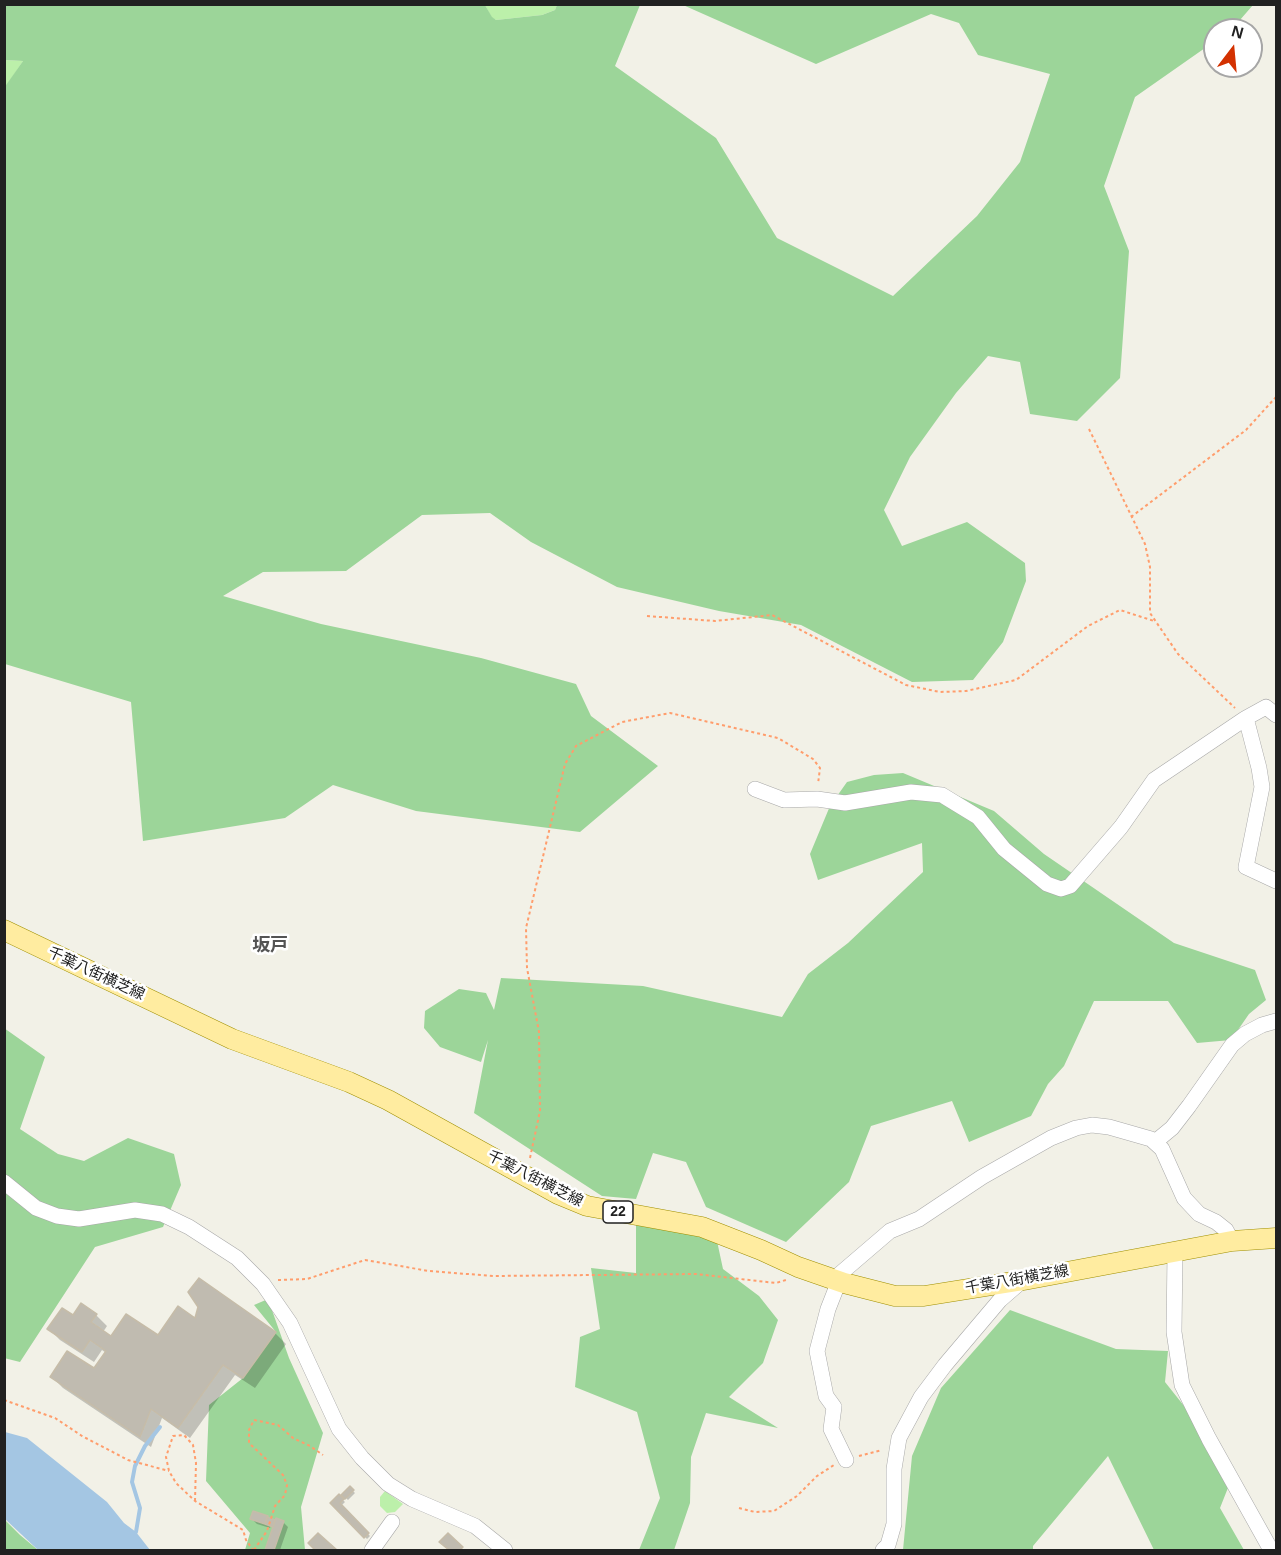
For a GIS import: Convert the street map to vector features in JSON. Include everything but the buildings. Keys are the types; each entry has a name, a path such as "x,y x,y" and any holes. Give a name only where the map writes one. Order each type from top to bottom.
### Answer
{"main road":[{"name":"千葉八街横芝線","path":"4,930 232,1038 349,1082 388,1100 558,1194 587,1206 702,1227 814,1273 895,1296 914,1296 1024,1280 1232,1241 1276,1238"}],"street":[{"path":"754,789 784,800 817,799 845,803 911,792 942,795 978,817 1004,849 1047,884 1060,889 1070,886 1121,827 1154,780 1266,707 1276,715"},
{"path":"1246,718 1262,787 1246,867 1276,881"},
{"path":"1155,1142 1172,1128 1232,1046 1245,1034 1262,1025 1276,1022"},
{"path":"846,1460 831,1429 834,1407 826,1396 817,1351 836,1280 890,1232 919,1219 982,1177 1051,1138 1076,1128 1092,1125 1136,1133 1151,1139 1162,1149 1184,1197 1200,1214 1226,1230 1232,1241"},
{"path":"4,1182 36,1208 57,1216 79,1219 135,1210 162,1214 189,1227 237,1258 260,1281 290,1323 339,1429 362,1458 388,1484 412,1499 475,1526 505,1551"},
{"path":"1175,1252 1174,1332 1182,1385 1271,1551"},
{"path":"883,1551 888,1545 894,1524 894,1469 899,1438 921,1397 945,1365 1000,1300 1024,1280"},
{"path":"372,1551 392,1522"}],"path":[{"path":"1131,517 1246,430 1276,397"},
{"path":"1089,429 1145,544 1150,567 1150,613 1154,621 1178,654 1246,718"},
{"path":"647,616 715,621 772,615 906,685 940,692 966,691 1016,680 1088,626 1120,610 1154,621"},
{"path":"526,1176 540,1111 539,1032 526,968 526,928 565,764 576,746 622,722 670,713 778,738 813,759 820,768 817,799"},
{"path":"260,1281 307,1279 365,1260 429,1271 493,1276 696,1274 776,1283 814,1273"},
{"path":"4,1400 55,1418 82,1436 133,1461 169,1471"},
{"path":"195,1501 196,1463 193,1445 184,1435 173,1436 166,1457 169,1471 176,1483 195,1501 243,1530 246,1540 254,1551 267,1531 275,1506 285,1495 287,1485 283,1475 249,1443 249,1430 254,1420 278,1425 293,1438 323,1455"},
{"path":"739,1508 755,1512 774,1511 797,1496 817,1476 833,1466 876,1451 898,1447"}],"green space":[{"path":"5,5 485,5 496,20 542,15 555,10 557,5 640,5 615,66 716,138 777,238 893,296 977,216 1020,162 1050,74 978,55 959,23 931,14 816,64 683,5 1253,5 1242,18 1203,18 1203,49 1135,97 1104,186 1129,251 1120,378 1077,421 1030,414 1020,362 988,356 956,393 910,457 884,510 902,546 967,522 1025,563 1026,581 1003,642 973,680 912,682 801,625 719,611 617,587 531,542 490,513 422,515 346,571 263,572 223,596 321,624 481,658 576,684 591,716 658,766 580,832 416,811 333,785 285,818 143,841 131,702 5,664 4,88 23,61 5,60"},
{"path":"485,5 557,5 555,10 542,15 496,20 492,18"},
{"path":"5,60 23,61 5,88"},
{"path":"903,773 994,811 1044,854 1174,943 1255,970 1266,1000 1249,1014 1231,1040 1197,1043 1168,1001 1094,1001 1064,1066 1048,1084 1031,1116 969,1142 952,1101 871,1126 849,1182 786,1242 706,1207 686,1162 653,1153 636,1199 602,1196 474,1113 488,1040 481,1062 440,1047 424,1028 425,1011 459,989 486,993 494,1010 501,978 643,986 782,1017 808,974 848,943 923,872 922,843 818,880 810,854 830,806 847,782 874,775"},
{"path":"4,1028 45,1057 20,1129 58,1154 84,1161 128,1138 174,1154 181,1185 163,1227 95,1247 20,1362 4,1358"},
{"path":"636,1221 717,1241 723,1269 759,1296 778,1320 763,1363 729,1397 778,1428 706,1413 691,1457 690,1503 674,1550 639,1550 660,1498 637,1412 575,1387 580,1337 600,1329 591,1268 636,1273"},
{"path":"268,1299 289,1358 323,1433 301,1507 305,1550 245,1550 250,1533 206,1481 209,1405 243,1378 276,1332 254,1305"},
{"path":"1010,1310 1116,1349 1168,1351 1165,1382 1235,1470 1220,1508 1244,1550 1154,1550 1108,1456 1033,1546 1033,1550 903,1550 912,1456 941,1388"},
{"path":"385,1491 403,1504 395,1512 387,1513 380,1506 380,1497"},
{"path":"4,1519 20,1535 38,1550 5,1550"}],"water":[{"path":"5,1432 27,1438 107,1502 150,1550 38,1550 5,1519"}],"waterway":[{"path":"136,1532 140,1508 132,1482 135,1466 145,1446 160,1427"}],"district":[{"name":"坂戸","path":"270,946"}]}
